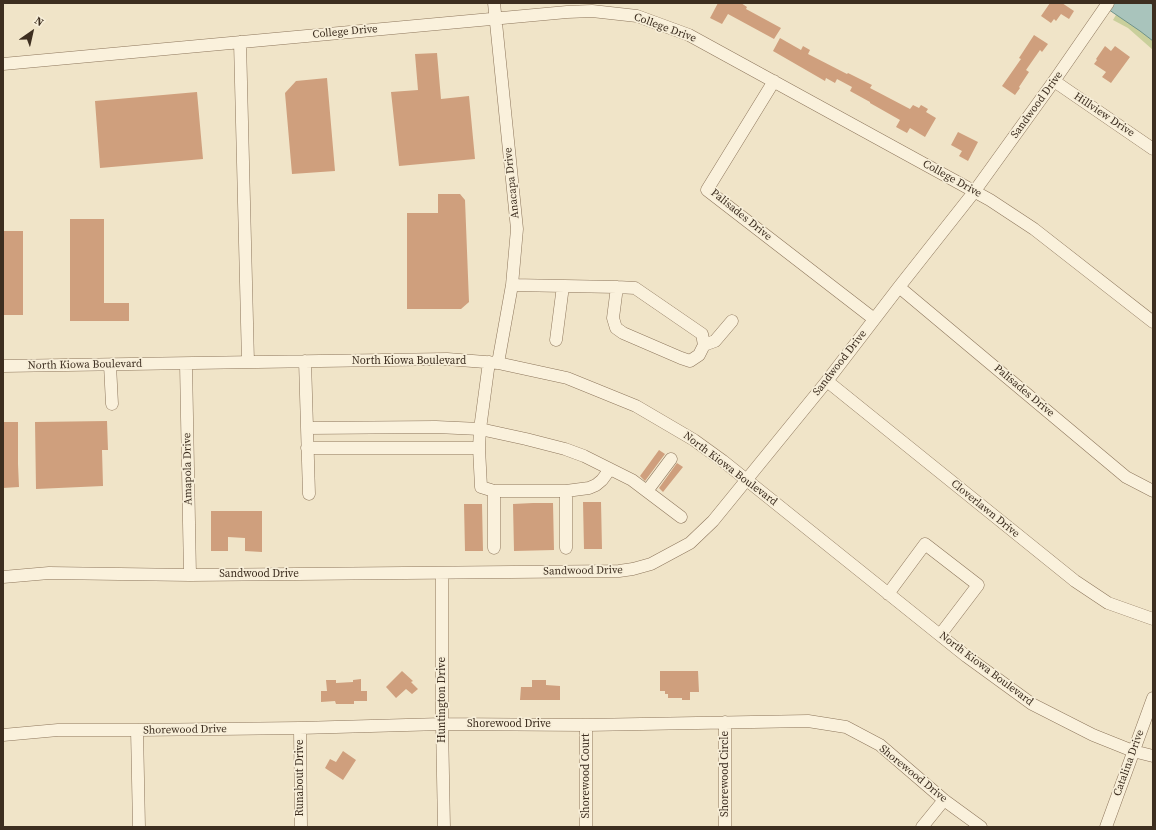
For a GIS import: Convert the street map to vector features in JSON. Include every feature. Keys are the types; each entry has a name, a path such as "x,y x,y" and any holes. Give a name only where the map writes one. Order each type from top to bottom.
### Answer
{"street":[{"name":"Anacapa Drive","path":"494,3 517,229 512,284 493,363 480,429 479,448 482,488 494,491"},
{"name":"Sandwood Drive","path":"3,577 49,573 190,575 620,571 650,564 690,543 713,521 827,381 974,192 1108,3"},
{"name":"College Drive","path":"3,64 495,18 592,7 637,16 689,35 990,200 1034,229 1153,322"},
{"path":"240,42 248,362"},
{"name":"Palisades Drive","path":"774,81 707,190 874,319"},
{"name":"Hillview Drive","path":"1054,81 1153,149"},
{"path":"512,284 617,287 635,288 702,334 704,345 699,355 690,361 623,333 616,328 613,318 617,287"},
{"path":"556,340 563,286"},
{"name":"Palisades Drive","path":"899,287 1126,477 1153,491"},
{"path":"704,345 715,341 732,321"},
{"name":"North Kiowa Boulevard","path":"3,366 447,359 493,363 568,378 636,406 694,440 966,656 1032,704 1093,735 1133,751 1153,756"},
{"path":"305,361 309,494"},
{"name":"Amapola Drive","path":"186,364 190,575"},
{"path":"110,365 112,404"},
{"name":"Cloverlawn Drive","path":"827,381 1075,582 1108,603 1153,618"},
{"path":"307,428 436,427 480,429 526,439 565,449 584,456 632,480 681,517"},
{"path":"307,448 479,448"},
{"path":"647,490 671,458"},
{"path":"494,548 494,491 566,491 589,488 602,480 610,469"},
{"path":"566,491 566,548"},
{"path":"888,594 925,544 978,585 940,635"},
{"name":"Huntington Drive","path":"442,573 444,827"},
{"name":"Catalina Drive","path":"1106,827 1153,698"},
{"name":"Shorewood Drive","path":"3,735 58,730 300,728 442,724 586,725 808,721 846,727 880,745 944,800 981,827"},
{"name":"Shorewood Circle","path":"725,722 726,827"},
{"name":"Shorewood Court","path":"586,725 586,827"},
{"name":"Runabout Drive","path":"300,728 301,827"},
{"path":"137,730 139,827"},
{"path":"922,827 944,800"}],"green space":[{"path":"1123,3 1153,3 1153,50 1128,28 1113,20"}],"water":[{"path":"1099,3 1150,3 1153,5 1153,41 1140,31"}],"building":[{"path":"718,3 741,3 747,7 746,9 781,28 774,39 728,14 722,24 710,18"},
{"path":"1050,3 1062,3 1074,11 1069,19 1061,14 1056,21 1054,19 1051,23 1041,16"},
{"path":"1034,35 1048,44 1042,52 1040,50 1026,70 1029,72 1015,95 1002,86 1021,59 1019,58"},
{"path":"780,38 801,50 803,46 810,50 808,54 872,85 870,88 910,109 913,105 919,108 921,105 928,109 926,112 936,118 925,137 910,128 907,133 896,127 900,120 850,91 852,87 837,79 835,83 826,78 825,81 773,51"},
{"path":"1105,46 1111,51 1115,46 1130,57 1111,83 1102,77 1106,72 1094,64"},
{"path":"437,53 441,99 469,96 475,159 399,166 391,92 418,90 415,54"},
{"path":"327,78 335,171 292,174 285,93 296,81"},
{"path":"197,92 203,159 100,168 95,101"},
{"path":"958,132 978,142 968,161 959,156 962,151 951,145"},
{"path":"438,194 460,194 465,200 469,302 461,309 407,309 407,213 438,213"},
{"path":"70,219 104,219 104,303 129,303 129,321 70,321"},
{"path":"3,231 23,231 23,315 3,315"},
{"path":"107,421 108,450 102,450 103,486 36,489 35,422"},
{"path":"3,422 18,422 19,487 3,488"},
{"path":"659,450 665,454 645,481 640,476"},
{"path":"677,463 683,467 663,492 659,488"},
{"path":"583,502 601,502 602,549 584,549"},
{"path":"553,503 554,550 514,551 513,504"},
{"path":"464,504 482,504 483,551 465,551"},
{"path":"211,511 262,511 262,552 245,551 245,538 228,537 228,551 211,551"},
{"path":"402,671 413,681 411,682 418,689 412,694 406,689 396,698 386,687"},
{"path":"660,671 698,671 699,692 690,692 690,700 682,700 682,698 668,698 668,694 665,694 665,691 660,691"},
{"path":"361,679 361,691 367,691 367,701 354,701 354,704 336,704 335,701 321,702 321,691 327,691 326,680 336,680 336,683 353,682 353,680"},
{"path":"532,680 546,680 546,685 560,686 560,700 520,700 521,687 532,687"},
{"path":"343,751 356,760 343,780 325,768 330,759 336,762"}]}
